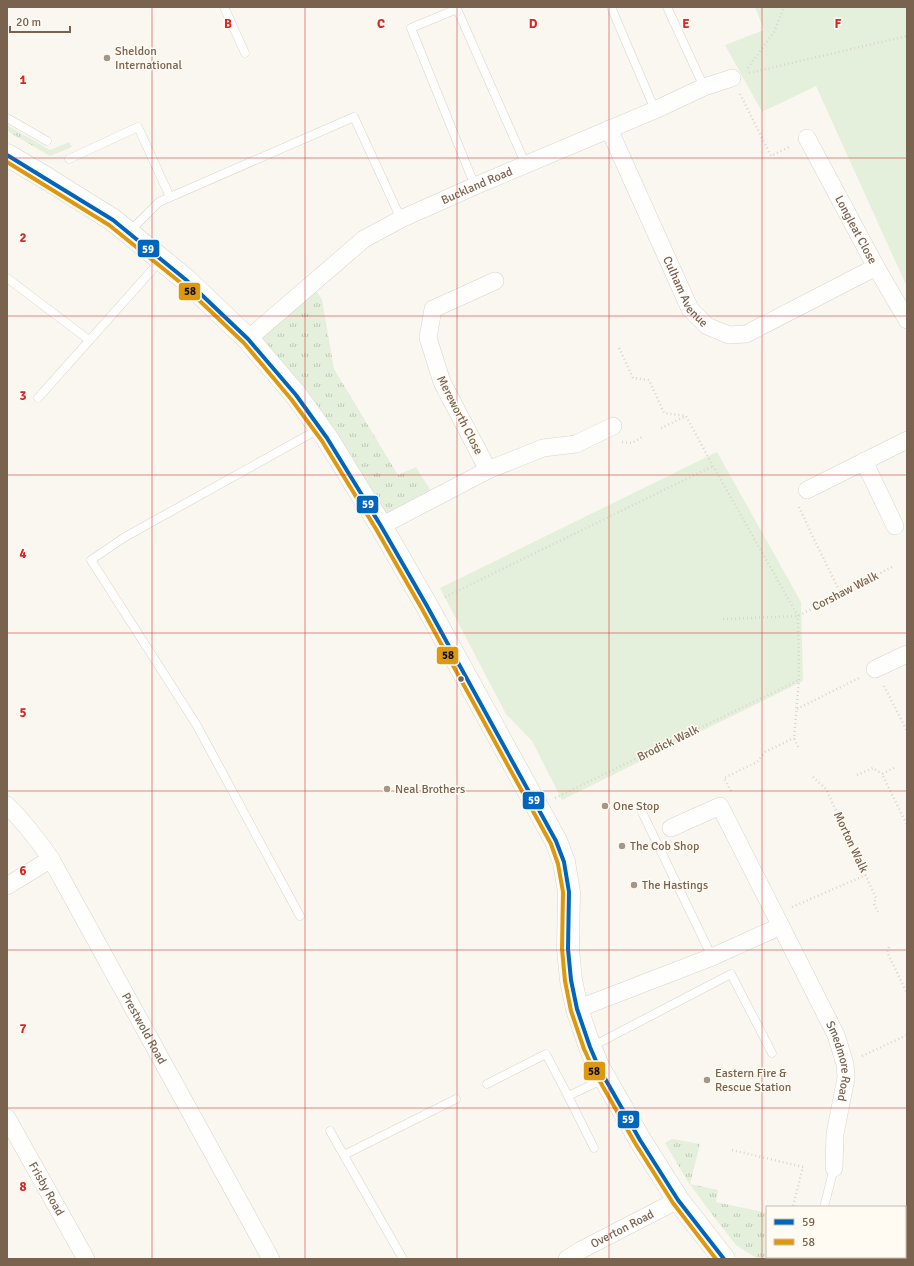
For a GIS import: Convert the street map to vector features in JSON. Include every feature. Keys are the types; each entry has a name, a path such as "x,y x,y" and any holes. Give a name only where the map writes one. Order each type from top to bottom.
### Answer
{"street":[{"name":"Buckland Road","path":"248,339 364,239 401,219 526,164 655,110 704,87 738,76"},
{"name":"Culham Avenue","path":"609,129 690,309 707,326 729,335 746,334 876,267"},
{"name":"Longleat Close","path":"808,138 876,267 907,320"},
{"path":"7,156 46,178 113,220 185,279 248,339 296,395 320,429 381,526 427,606 556,842 564,862 569,892 568,949 571,980 590,1047 605,1078 640,1140 678,1200 724,1259"},
{"name":"Mereworth Close","path":"488,470 442,382 428,338 433,309 496,281"},
{"path":"381,526 488,470 543,448 576,444 613,426"},
{"path":"807,490 907,440"},
{"path":"864,461 895,526"},
{"path":"875,669 907,654"},
{"name":"Prestwold Road","path":"7,805 40,842 51,859 272,1259"},
{"path":"671,828 720,806"},
{"name":"Smedmore Road","path":"720,806 836,1035 845,1064 846,1078 835,1134 834,1168"},
{"path":"7,886 51,859"},
{"path":"578,1009 712,957 778,920"},
{"name":"Frisby Road","path":"7,1118 86,1259"},
{"name":"Overton Road","path":"567,1259 581,1250 678,1200"}],"lane":[{"path":"224,7 245,53"},
{"path":"611,7 655,110"},
{"path":"667,7 704,87"},
{"path":"475,186 411,28 457,9 526,164"},
{"path":"129,233 159,202 354,116 401,219"},
{"path":"7,118 47,141"},
{"path":"69,159 138,127 170,197"},
{"path":"38,398 161,259"},
{"path":"7,278 89,340"},
{"path":"300,916 196,724 92,560 125,536 320,429"},
{"path":"642,812 712,957"},
{"path":"590,1047 731,974 772,1053"},
{"path":"487,1084 546,1054 594,1148"},
{"path":"568,1096 605,1078"},
{"path":"344,1155 456,1099"},
{"path":"330,1131 403,1259"},
{"name":"Smedmore Road","path":"824,1206 834,1168"}],"path":[{"path":"738,76 774,32 784,7"},
{"path":"738,76 907,36"},
{"path":"738,76 771,156 808,138"},
{"path":"619,348 633,378 649,380 664,412 686,416"},
{"path":"661,428 686,416"},
{"path":"686,416 712,466 798,616 799,680 794,738 800,750"},
{"path":"427,606 712,466"},
{"path":"807,490 795,498 841,594"},
{"name":"Corshaw Walk","path":"798,616 892,567"},
{"path":"723,619 798,616"},
{"path":"796,709 875,669 907,731"},
{"name":"Brodick Walk","path":"537,807 799,680"},
{"path":"720,806 733,794 724,778 756,762 765,752 794,738"},
{"path":"857,775 873,768 882,774 907,825"},
{"path":"882,774 894,768"},
{"name":"Morton Walk","path":"813,777 826,789 876,898 874,904 878,912"},
{"path":"778,920 866,875"},
{"path":"889,947 887,952 907,993"},
{"path":"845,1064 907,1035"},
{"path":"732,1150 803,1167 794,1206"}],"green space":[{"path":"755,7 907,7 907,287 816,86 762,112 725,45 764,30"},
{"path":"7,125 50,150 69,142 72,147 50,156 7,131"},
{"path":"312,284 322,300 334,369 398,475 416,467 432,493 381,526 248,339"},
{"path":"717,452 801,602 803,681 562,800 532,741 506,714 440,588"},
{"path":"672,1139 700,1144 690,1184 718,1190 716,1202 766,1213 766,1258 773,1259 758,1259 736,1245 688,1182 665,1143"}],"transit line":[{"name":"59","path":"7,155 113,220 185,279 248,339 296,395 327,438 381,526 427,606 556,841 564,862 569,892 568,949 571,980 577,1009 590,1047 599,1068 640,1140 678,1200 724,1259"},
{"name":"58","path":"7,162 109,225 181,283 244,343 291,399 322,441 376,529 422,609 551,844 558,864 563,892 562,949 565,981 571,1011 584,1049 594,1071 635,1143 673,1203 716,1259"}],"place":[{"name":"Sheldon International","path":"107,58"},
{"name":"Neal Brothers","path":"387,789"},
{"name":"One Stop","path":"605,806"},
{"name":"The Cob Shop","path":"622,846"},
{"name":"The Hastings","path":"634,885"},
{"name":"Eastern Fire & Rescue Station","path":"707,1080"}]}
